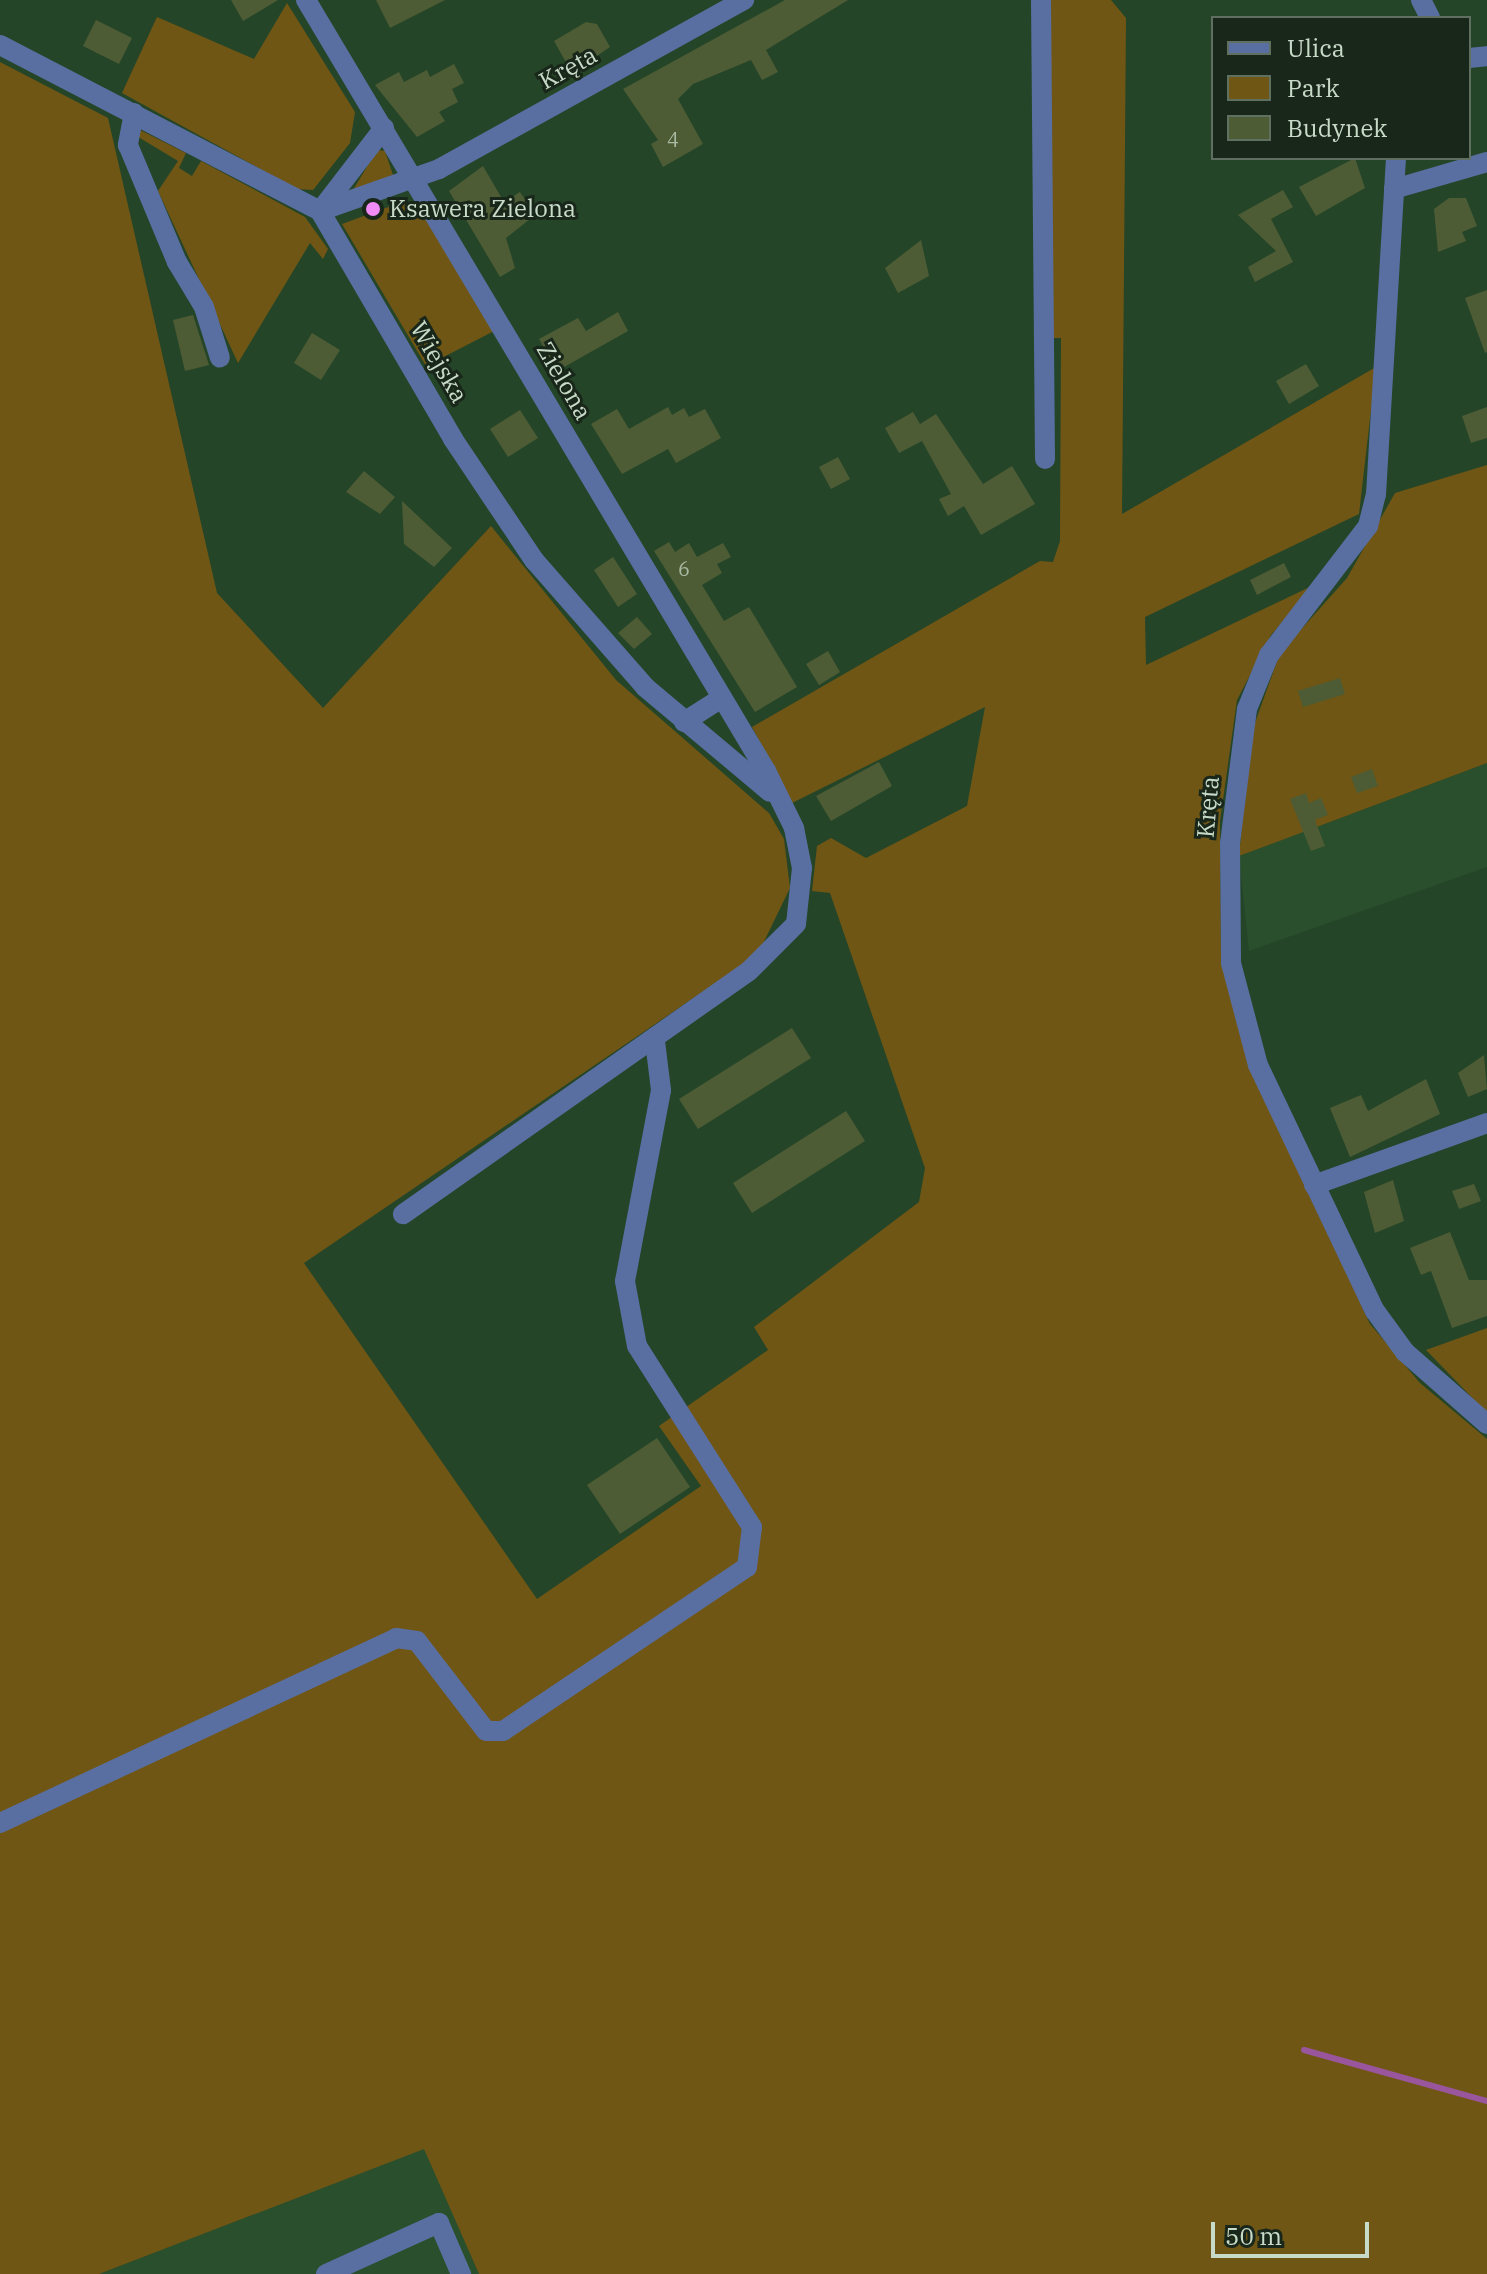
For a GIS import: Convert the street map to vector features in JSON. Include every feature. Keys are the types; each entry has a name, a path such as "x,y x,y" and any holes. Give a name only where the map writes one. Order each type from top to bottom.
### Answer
{"street":[{"name":"Zielona","path":"306,0 416,180 720,699 766,771 770,792"},
{"name":"Kręta","path":"320,211 416,180 744,0"},
{"path":"1041,0 1045,459"},
{"path":"0,45 320,211 384,128"},
{"path":"134,113 128,145 220,358"},
{"name":"Kręta","path":"1396,160 1368,526 1269,655 1247,709 1231,827 1237,995 1258,1065 1375,1311 1405,1352 1487,1424"},
{"path":"1394,189 1487,162"},
{"name":"Wiejska","path":"320,211 534,560 597,637 684,722 770,792"},
{"path":"684,722 720,699"},
{"path":"403,1214 655,1041 749,971 796,924 804,894 794,828 770,792"},
{"path":"0,1823 396,1638 417,1641 486,1731 503,1731 747,1567 752,1527 637,1346 625,1281 661,1090 655,1041"},
{"path":"1314,1185 1487,1123"},
{"path":"326,2274 439,2223 461,2274"}],"shaded area":[{"path":"1487,763 1487,867 1249,951 1239,856"},
{"path":"425,2148 479,2274 99,2274"}],"green space":[{"path":"1048,0 1111,0 1126,18 1122,514 1376,367 1359,514 1145,617 1146,665 1314,585 1271,635 1237,700 1220,821 1221,962 1260,1089 1370,1324 1420,1383 1487,1439 1487,2274 479,2274 424,2149 99,2274 0,2274 0,62 108,118 217,593 323,708 491,526 616,680 769,813 784,839 790,888 758,954 304,1263 537,1599 701,1486 659,1426 768,1350 754,1327 919,1202 925,1168 830,893 812,891 817,846 831,838 866,858 967,806 985,707 792,803 752,727 1040,561 1053,562 1060,541 1061,338 1049,338"},
{"path":"287,3 355,112 350,143 313,190 297,189 122,93 157,17 254,59"},
{"path":"136,128 186,153 179,168 192,176 201,161 305,217 328,249 323,259 310,243 238,363 158,191 178,161 135,135"},
{"path":"377,150 385,151 393,175 353,190"},
{"path":"402,202 428,221 498,329 426,366 342,224"},
{"path":"1487,465 1487,763 1239,856 1251,734 1280,653 1347,578 1395,493"},
{"path":"1487,1328 1487,1413 1426,1350"}],"building":[{"path":"231,0 278,0 243,21"},
{"path":"376,0 445,0 390,28"},
{"path":"785,0 848,0 766,50 778,72 762,80 751,60 693,84 678,99 703,144 663,167 651,144 658,140 623,89"},
{"path":"96,20 132,38 119,64 83,46"},
{"path":"586,22 597,24 610,47 572,73 554,41"},
{"path":"454,64 464,83 452,89 458,102 439,112 445,121 417,137 375,85 399,72 404,82 427,70 430,77"},
{"path":"1356,160 1365,188 1316,216 1299,187"},
{"path":"483,166 504,202 520,192 535,215 506,238 515,268 500,277 449,191"},
{"path":"1283,190 1293,207 1271,219 1293,262 1255,282 1248,267 1276,251 1238,215"},
{"path":"1449,198 1466,198 1477,226 1462,232 1466,241 1438,252 1434,209"},
{"path":"921,240 929,276 898,293 885,268"},
{"path":"1487,290 1487,352 1485,353 1465,298"},
{"path":"618,312 628,331 557,371 539,339 578,318 586,331"},
{"path":"193,315 209,365 185,371 173,320"},
{"path":"312,333 340,350 321,380 294,363"},
{"path":"1306,364 1319,386 1289,404 1276,381"},
{"path":"668,407 672,415 684,408 689,417 705,409 721,438 676,463 668,449 622,474 591,424 617,409 629,429"},
{"path":"1487,407 1487,438 1471,443 1462,416"},
{"path":"520,410 538,438 508,457 490,429"},
{"path":"913,412 920,424 936,414 983,484 1012,466 1035,504 981,535 964,506 948,516 939,499 951,494 922,441 899,453 885,428"},
{"path":"838,457 850,479 831,489 819,467"},
{"path":"364,471 395,497 380,514 346,492"},
{"path":"402,501 452,548 434,567 404,544"},
{"path":"669,542 675,552 689,543 697,557 723,543 731,557 717,564 722,573 702,585 724,621 749,607 797,687 755,712 654,551"},
{"path":"613,557 637,594 618,607 594,570"},
{"path":"1284,563 1291,577 1257,595 1250,580"},
{"path":"637,617 652,634 634,649 618,633"},
{"path":"828,651 840,672 819,685 806,664"},
{"path":"1340,678 1345,694 1303,707 1298,691"},
{"path":"879,762 892,786 831,821 816,796"},
{"path":"1372,769 1378,786 1357,793 1351,777"},
{"path":"1306,793 1309,803 1321,798 1328,815 1315,820 1325,846 1311,851 1290,799"},
{"path":"792,1028 811,1058 698,1129 679,1099"},
{"path":"1484,1055 1487,1089 1468,1097 1458,1073"},
{"path":"1426,1079 1440,1114 1350,1157 1330,1108 1361,1095 1368,1111"},
{"path":"846,1111 865,1141 752,1213 733,1183"},
{"path":"1393,1180 1404,1221 1375,1233 1364,1192"},
{"path":"1474,1184 1481,1201 1459,1209 1452,1191"},
{"path":"1450,1232 1469,1280 1487,1280 1487,1316 1452,1328 1431,1271 1421,1275 1410,1248"},
{"path":"657,1438 690,1487 620,1534 587,1485"}],"waterway":[{"path":"1304,2050 1487,2101"}],"place":[{"name":"Ksawera Zielona","path":"373,209"}]}
